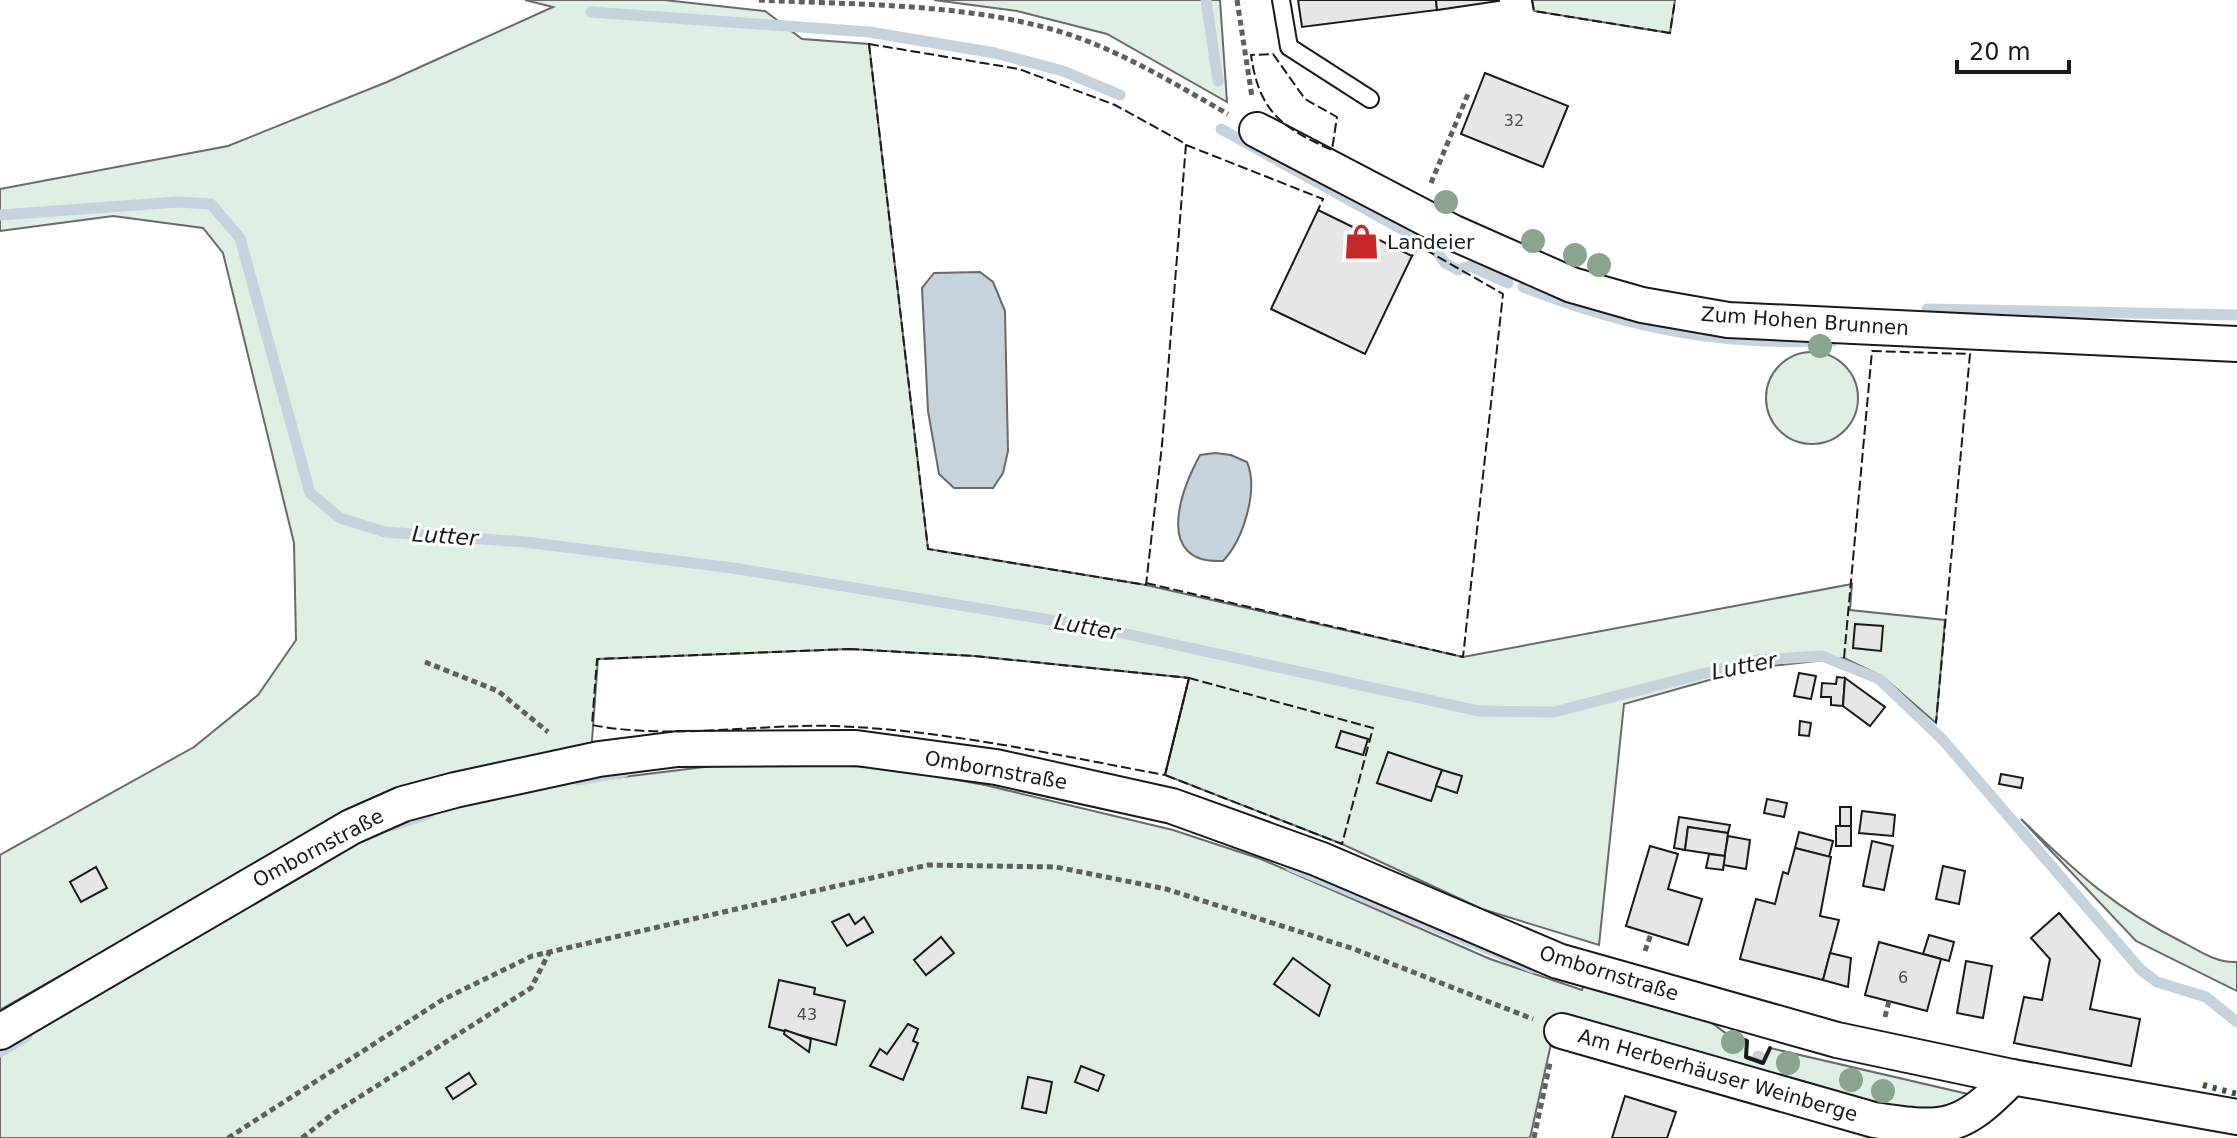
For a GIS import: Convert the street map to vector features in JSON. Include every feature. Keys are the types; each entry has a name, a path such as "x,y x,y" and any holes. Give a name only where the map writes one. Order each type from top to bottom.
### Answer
{"street":[{"name":"Zum Hohen Brunnen","path":"1257,130 1418,213 1572,285 1642,305 1728,320 2237,344"},
{"name":"Ombornstraße","path":"0,1032 351,827 403,804 599,759 678,749 856,748 996,767 1158,803 1319,859 1558,961 1837,1040 2012,1077"},
{"name":"Am Herberhäuser Weinberge","path":"1562,1031 1874,1120 1906,1125 1964,1120 1983,1107 2012,1077"},
{"path":"2012,1077 2237,1117"}],"lane":[{"path":"1281,0 1289,47 1370,99"}],"path":[{"path":"759,0 916,8 1057,31 1135,62 1257,130"},
{"path":"1237,0 1257,130"},
{"path":"1418,213 1468,94"},
{"path":"425,662 498,691 544,730 599,759"},
{"path":"228,1138 442,1000 532,956 906,869 956,864 1035,865 1108,875 1227,907 1354,949 1562,1031 1548,1069 1534,1138"},
{"path":"302,1138 334,1113 531,988 549,953"}],"green space":[{"path":"525,0 664,0 765,11 802,39 869,44 928,549 1146,585 1463,657 1852,584 1850,610 1945,620 1936,723 1882,676 1844,658 1752,668 1624,704 1599,945 1482,909 1342,844 1165,775 1189,678 974,656 849,649 598,659 589,781 729,764 884,767 985,785 1173,830 1261,859 1490,959 1582,990 1585,981 1705,1018 1727,1034 1747,1041 1746,1057 1762,1062 1770,1048 1972,1095 1934,1116 1553,1035 1530,1138 0,1138 0,1047 160,919 0,1010 0,855 194,747 258,695 296,640 294,543 223,253 203,228 113,216 0,231 0,189 228,146 387,82 553,7"},
{"path":"934,0 1220,0 1227,102 1107,34 1017,11"},
{"path":"1532,0 1675,0 1670,33 1534,11"},
{"path":"1812,352 1830,355 1845,365 1855,380 1858,398 1855,416 1845,431 1830,441 1812,444 1794,441 1779,431 1769,416 1766,398 1769,380 1779,365 1794,355"},
{"path":"2021,819 2079,873 2138,917 2210,957 2237,962 2237,991 2136,941"}],"shaded area":[{"path":"980,272 993,282 1005,311 1008,451 1003,473 993,488 954,488 939,474 928,411 922,288 934,273"},
{"path":"1200,455 1231,455 1247,462 1251,486 1243,528 1223,561 1202,559 1188,551 1180,539 1178,524 1185,488"}],"building":[{"path":"1298,0 1436,0 1437,10 1302,27"},
{"path":"1436,0 1499,0 1499,1 1437,10"},
{"path":"1485,73 1568,106 1543,167 1461,134"},
{"path":"1318,210 1412,256 1365,354 1271,309"},
{"path":"1855,624 1883,626 1881,651 1853,648"},
{"path":"1799,673 1816,676 1811,699 1794,696"},
{"path":"1837,677 1845,678 1843,706 1831,705 1831,697 1821,697 1822,683 1836,684"},
{"path":"1845,678 1885,707 1870,726 1843,706"},
{"path":"1800,721 1811,723 1809,736 1799,735"},
{"path":"1341,731 1368,739 1363,755 1336,747"},
{"path":"1388,752 1442,770 1431,801 1377,783"},
{"path":"1442,770 1462,776 1457,793 1436,786"},
{"path":"2001,774 2023,778 2021,788 1999,784"},
{"path":"1767,799 1787,803 1784,817 1764,813"},
{"path":"1840,807 1851,807 1851,826 1840,826"},
{"path":"1862,811 1895,815 1893,836 1859,833"},
{"path":"1679,817 1730,825 1728,833 1688,827 1685,850 1674,848"},
{"path":"1836,826 1851,826 1851,846 1836,846"},
{"path":"1688,827 1728,833 1725,856 1685,850"},
{"path":"1799,832 1833,841 1829,857 1795,848"},
{"path":"1728,836 1750,840 1746,869 1723,865"},
{"path":"1872,841 1893,846 1884,890 1863,886"},
{"path":"1650,846 1678,854 1668,889 1702,899 1688,945 1626,926"},
{"path":"1795,848 1831,857 1820,916 1839,920 1823,980 1740,959 1756,899 1775,904 1783,872 1788,874"},
{"path":"1709,854 1725,856 1723,870 1706,868"},
{"path":"1943,866 1965,871 1959,904 1936,899"},
{"path":"96,867 107,888 81,902 70,882"},
{"path":"2059,913 2100,960 2090,1009 2140,1019 2131,1066 2014,1043 2024,997 2042,1000 2050,959 2031,938"},
{"path":"849,914 855,924 864,917 873,932 847,946 832,922"},
{"path":"1929,935 1954,942 1949,961 1923,954"},
{"path":"941,937 954,953 926,975 914,960"},
{"path":"1879,942 1941,959 1927,1011 1865,995"},
{"path":"1830,953 1851,958 1848,987 1823,980"},
{"path":"1293,958 1330,985 1319,1016 1274,984"},
{"path":"1966,961 1992,966 1983,1018 1957,1013"},
{"path":"779,980 815,988 814,994 845,1001 836,1045 769,1027"},
{"path":"908,1024 918,1029 913,1041 918,1043 903,1080 870,1066 880,1049 887,1054"},
{"path":"785,1030 811,1039 809,1052 784,1034"},
{"path":"1081,1066 1104,1075 1098,1091 1075,1082"},
{"path":"469,1073 476,1084 453,1099 446,1088"},
{"path":"1028,1077 1052,1082 1046,1113 1022,1108"},
{"path":"1625,1096 1676,1112 1667,1138 1612,1138"}],"waterway":[{"path":"1206,0 1218,81"},
{"path":"591,12 869,32 995,53 1063,71 1120,95"},
{"path":"1221,129 1434,247 1445,263 1458,270 1470,266 1508,283"},
{"name":"Lutter","path":"0,215 178,202 211,204 240,238 310,493 340,518 385,532 525,542 733,568 1099,628 1479,711 1554,712 1756,660 1822,656 1879,679 1943,740 2141,970 2157,982 2206,997 2237,1022"},
{"path":"1523,287 1600,313 1675,331 1751,340 1833,341"},
{"path":"1927,309 2237,315"},
{"path":"578,780 624,772"},
{"path":"391,826 428,814"},
{"path":"1290,866 1533,968"},
{"path":"0,1052 27,1036"}],"hedge":[{"path":"2203,1085 2237,1094"}],"fence":[{"path":"1532,0 1534,11 1670,33 1675,0"},
{"path":"869,44 1019,69 1115,105 1186,144 1162,445 1146,585 928,549 869,44"},
{"path":"1273,54 1305,99 1337,117 1332,150 1299,134 1276,116 1267,104 1260,91 1251,55 1273,54"},
{"path":"1186,145 1323,199 1318,210"},
{"path":"1146,583 1463,657 1503,294 1419,246 1412,256"},
{"path":"1844,658 1872,351 1970,354 1936,723"},
{"path":"849,649 974,656 1189,678 1165,775 1001,744 876,728 804,726 652,731 592,725 597,659 849,649"},
{"path":"1189,678 1373,728 1342,844 1165,775 1189,678"}],"wall":[{"path":"1741,1039 1747,1041 1746,1057 1763,1063 1770,1048"}],"place":[{"name":"Landeier","path":"1361,242"}]}
